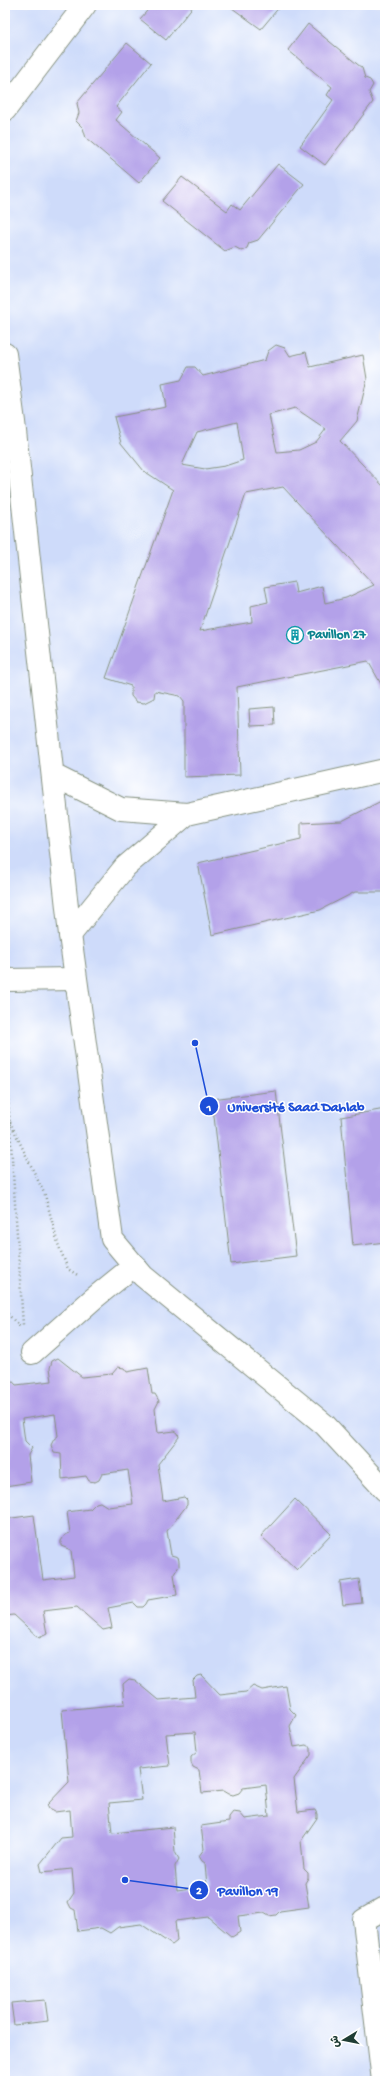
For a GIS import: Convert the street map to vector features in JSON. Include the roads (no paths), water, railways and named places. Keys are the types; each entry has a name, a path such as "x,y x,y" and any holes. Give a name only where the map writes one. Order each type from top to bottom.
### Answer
{"street":[{"path":"5,110 85,5"},
{"path":"5,354 10,423 53,775 75,979 112,1238 143,1276 325,1425 385,1490"},
{"path":"53,775 121,809 187,814 385,770"},
{"path":"70,936 125,867 187,814"},
{"path":"5,980 75,979"},
{"path":"32,1353 134,1265"},
{"path":"383,2081 364,1920 385,1908"}],"place":[{"name":"Pavillon 27","path":"295,635"},
{"name":"Université Saad Dahlab","path":"195,1043"},
{"name":"Pavillon 19","path":"125,1880"}]}
